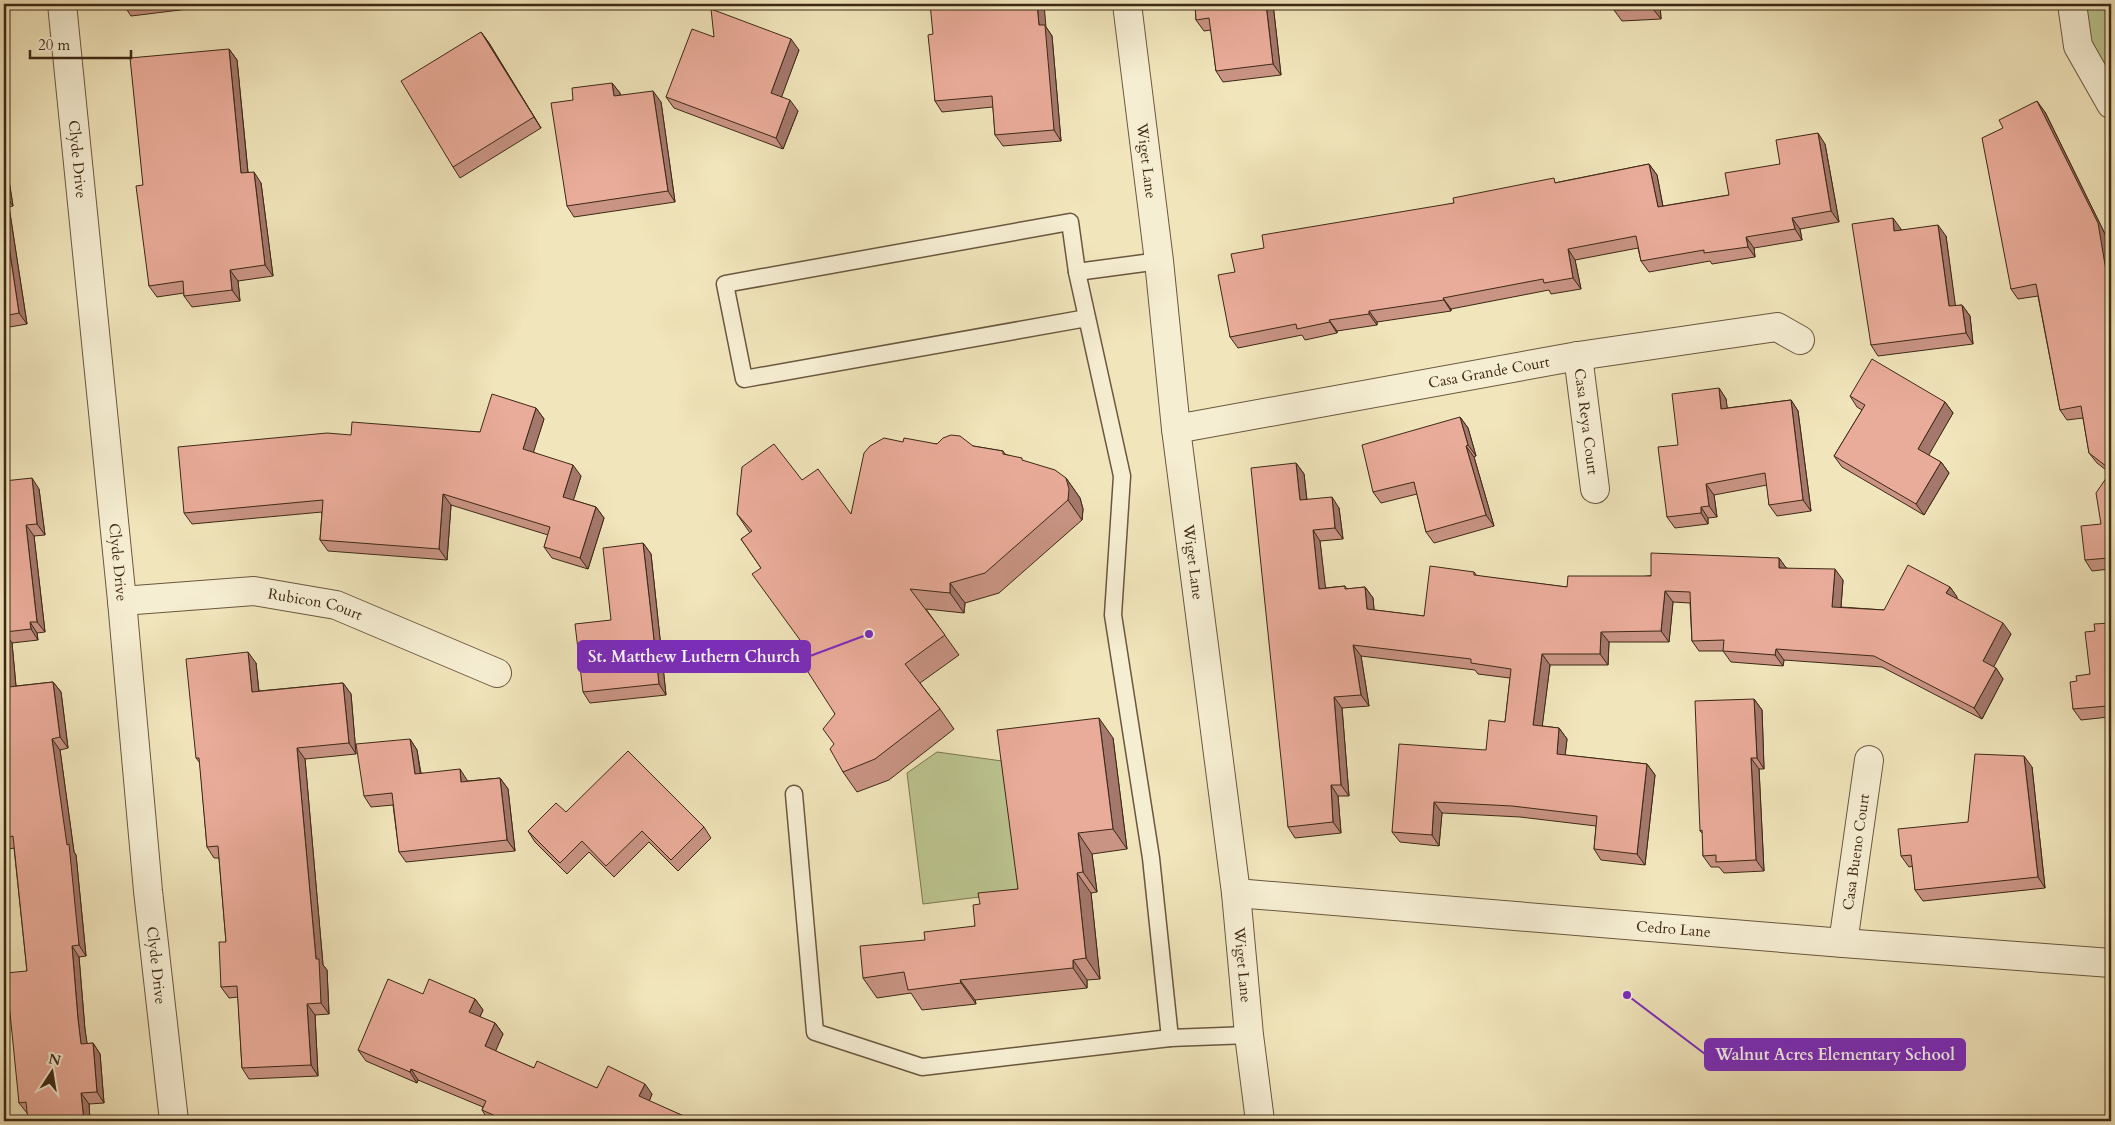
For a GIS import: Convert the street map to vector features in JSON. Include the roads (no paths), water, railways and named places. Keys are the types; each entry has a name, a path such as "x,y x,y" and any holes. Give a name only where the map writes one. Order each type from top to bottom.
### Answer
{"street":[{"name":"Clyde Drive","path":"62,4 122,602 148,891 174,1121"},
{"name":"Wiget Lane","path":"1127,4 1160,261 1176,429 1236,893 1249,1035 1260,1121"},
{"path":"2072,4 2078,46 2111,104"},
{"name":"Casa Grande Court","path":"1176,429 1578,356 1777,327 1800,340"},
{"name":"Casa Reya Court","path":"1578,356 1595,489"},
{"name":"Rubicon Court","path":"122,602 254,591 336,605 498,673"},
{"name":"Casa Bueno Court","path":"1843,943 1869,760"},
{"name":"Cedro Lane","path":"1236,893 2111,963"}],"lane":[{"path":"1087,318 744,379 725,284 1070,222 1087,318 1122,476 1113,614 1151,858 1170,1038"},
{"path":"1078,272 1160,261"},
{"path":"794,794 815,1032 922,1067 1170,1038 1249,1035"}],"place":[{"name":"St. Matthew Luthern Church","path":"869,634"},
{"name":"Walnut Acres Elementary School","path":"1627,995"}]}
